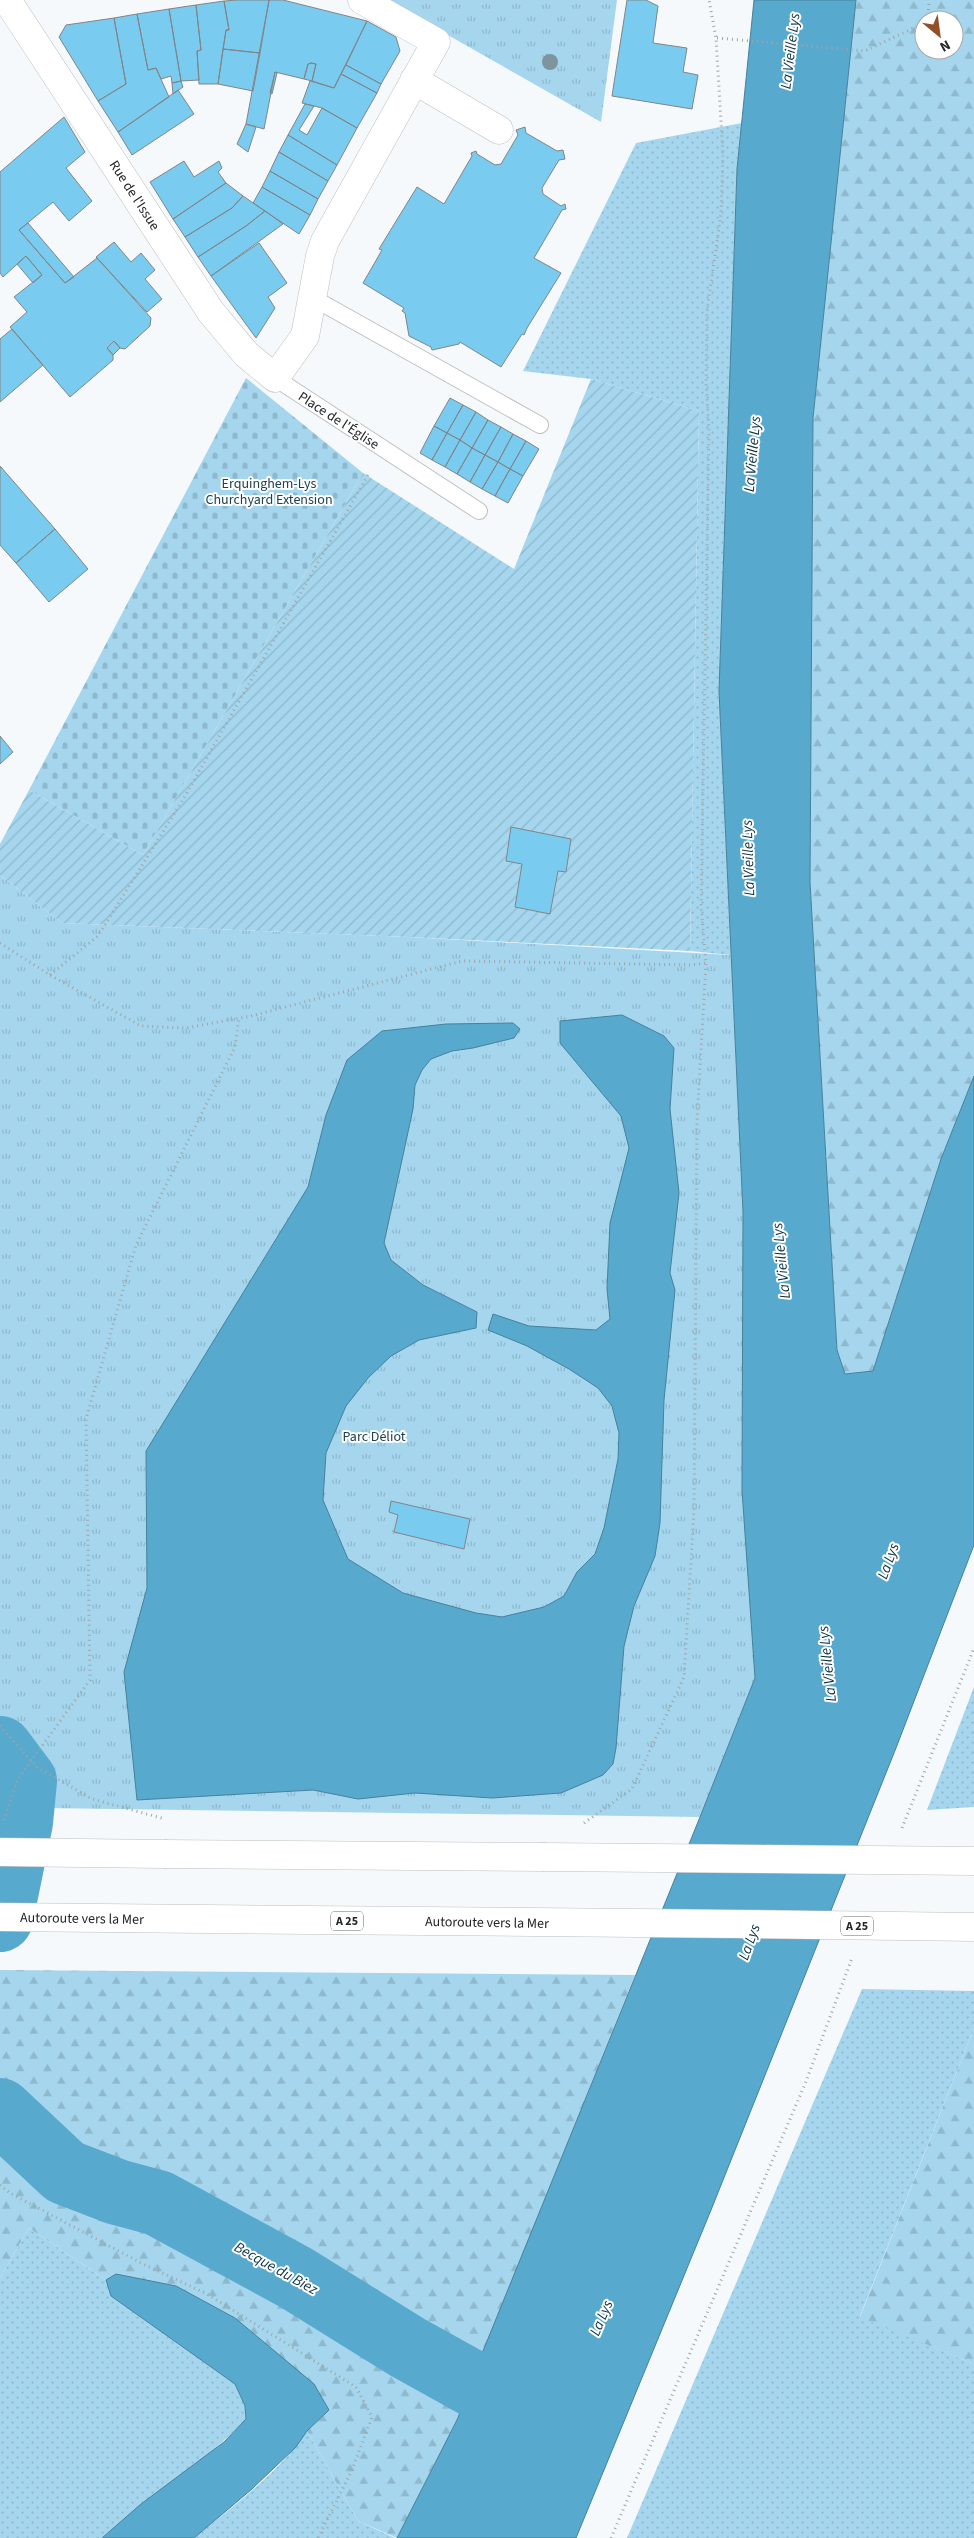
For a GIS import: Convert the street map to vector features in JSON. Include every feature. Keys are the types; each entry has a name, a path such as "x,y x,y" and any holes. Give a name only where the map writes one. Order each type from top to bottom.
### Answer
{"main road":[{"name":"Rue de l'Issue","path":"7,0 211,312 246,354 275,378"},
{"path":"275,378 305,336 314,298 320,256 325,241 436,42 362,0"},
{"path":"414,80 499,130"},
{"path":"0,1852 974,1861"},
{"name":"Autoroute vers la Mer","path":"0,1918 974,1927"}],"lane":[{"path":"314,298 540,425"},
{"name":"Place de l'Église","path":"275,378 479,511"}],"path":[{"path":"578,1828 632,1789 684,1677 694,1511 697,1120 706,963 701,907 709,430 706,383 706,311 721,214 723,155 716,38 709,0"},
{"path":"716,38 865,51 914,28"},
{"path":"50,975 98,936 184,798 382,448"},
{"path":"0,943 50,975 141,1026 186,1028 240,1018 462,960 692,965 706,963"},
{"path":"3,1822 18,1779 90,1680 86,1419 136,1245 235,1047 240,1018"},
{"path":"902,1830 974,1648"},
{"path":"0,1726 32,1762 92,1799 169,1820"},
{"path":"611,2538 805,2084 855,1951"},
{"path":"0,2185 10,2194 143,2264 207,2294 356,2387 372,2418 352,2470 318,2538"}],"green space":[{"path":"386,0 617,0 601,122"},
{"path":"856,0 974,0 974,1076 941,1159 873,1371 844,1374 837,1350 810,881 813,418"},
{"path":"742,123 737,169 719,691 731,955 690,951 699,411 591,379 523,371 636,143"},
{"name":"Erquinghem-Lys Churchyard Extension","path":"246,378 363,473 143,855 29,790"},
{"path":"591,379 699,411 690,951 62,923 0,875 0,844 29,790 143,855 363,473 514,569"},
{"name":"Parc Déliot","path":"0,875 62,923 408,937 731,955 743,1212 755,1678 700,1817 44,1808 8,1742 0,1737"},
{"path":"974,1687 974,1807 927,1810"},
{"path":"0,1737 8,1742 44,1808 0,1807"},
{"path":"0,1970 635,1975 458,2418 397,2538 358,2521 307,2431 329,2410 116,2274 106,2280 29,2228 0,2278"},
{"path":"862,1989 974,1991 974,2028 860,2316 974,2364 974,2538 627,2538"},
{"path":"974,2028 974,2364 860,2317"},
{"path":"29,2228 106,2280 111,2296 235,2384 245,2407 246,2419 212,2451 102,2538 0,2538 0,2278"},
{"path":"307,2431 358,2521 395,2538 194,2538 269,2475"}],"water":[{"path":"754,0 856,0 813,418 810,882 837,1350 845,1374 873,1371 941,1159 974,1076 974,1545 896,1748 711,2210 576,2538 397,2538 458,2418 470,2383 755,1678 742,1490 743,1212 719,691 737,169"},
{"path":"622,1015 664,1036 674,1048 670,1109 679,1193 670,1273 675,1290 664,1400 660,1523 655,1556 634,1606 624,1646 616,1748 613,1764 603,1775 561,1793 492,1798 415,1793 358,1799 313,1790 137,1800 124,1672 147,1588 146,1451 308,1187 326,1115 347,1060 382,1031 446,1024 513,1023 520,1029 514,1038 452,1051 431,1059 422,1070 415,1085 413,1109 384,1243 391,1260 423,1285 477,1312 476,1328 419,1340 391,1356 368,1378 346,1406 326,1453 323,1500 348,1559 403,1593 476,1613 502,1617 544,1607 564,1596 577,1572 595,1554 604,1528 618,1459 619,1433 612,1406 598,1388 569,1369 527,1346 488,1330 493,1314 529,1326 596,1330 610,1319 607,1289 610,1223 629,1148 621,1116 560,1043 560,1021"},
{"path":"116,2274 176,2286 235,2318 314,2384 329,2410 307,2431 296,2447 252,2489 194,2538 102,2538 141,2504 224,2442 246,2419 245,2406 235,2384 111,2296 106,2280"}],"building":[{"path":"269,0 260,53 223,49 226,30 229,30 224,1"},
{"path":"269,0 283,0 367,21 334,88 312,81 316,64 308,64 304,79 275,72 264,129 246,124"},
{"path":"627,0 646,0 658,6 653,43 687,48 683,72 698,75 692,109 612,96"},
{"path":"224,1 229,30 226,30 218,84 199,84 197,51 201,50 196,5"},
{"path":"196,5 201,50 197,51 199,80 181,81 169,9"},
{"path":"169,9 181,81 172,83 171,76 161,79 156,68 148,70 137,14"},
{"path":"137,14 148,70 156,68 169,97 118,132 98,101 126,84 114,18"},
{"path":"114,18 126,84 98,101 59,37 66,25"},
{"path":"367,21 396,37 400,51 381,84 346,65"},
{"path":"223,49 260,53 253,91 218,84"},
{"path":"308,64 316,64 312,81 304,79"},
{"path":"346,65 381,84 377,93 341,74"},
{"path":"275,72 277,73 272,94 270,93"},
{"path":"341,74 377,93 357,128 322,108 302,103 310,81 334,88"},
{"path":"181,81 183,87 173,94 172,83"},
{"path":"178,90 194,114 132,155 118,132"},
{"path":"305,104 314,106 299,130 307,135 322,108 357,128 337,165 288,135"},
{"path":"64,117 85,152 66,168 92,201 69,221 53,202 19,230 65,283 97,258 151,318 150,326 125,349 120,348 114,341 107,348 113,355 113,360 70,397 10,327 27,312 14,297 42,275 26,256 3,277 0,273 0,172"},
{"path":"246,124 256,127 248,152 237,144"},
{"path":"525,127 526,133 557,151 563,150 565,159 559,160 542,188 543,194 561,206 565,204 566,209 562,210 534,258 561,273 524,335 522,334 501,367 460,342 459,344 432,350 431,347 409,336 405,313 402,311 404,308 363,283 382,250 379,249 417,187 444,204 472,156 471,153 476,151 477,154 495,165 501,164 518,135 516,130"},
{"path":"288,135 337,165 328,181 279,152"},
{"path":"279,152 328,181 318,199 270,171"},
{"path":"184,161 194,177 219,161 222,168 218,172 226,183 173,219 150,182"},
{"path":"270,171 318,199 310,215 262,187"},
{"path":"226,183 243,196 232,208 185,237 173,219"},
{"path":"262,187 310,215 299,234 253,203"},
{"path":"243,196 265,211 246,226 198,257 185,237 232,208"},
{"path":"265,211 283,224 211,276 198,257 246,226"},
{"path":"28,223 74,277 65,283 19,230"},
{"path":"114,242 131,262 141,253 155,270 145,279 162,299 147,312 96,257"},
{"path":"259,243 287,283 268,297 275,308 256,338 211,276"},
{"path":"26,256 42,275 33,283 17,264"},
{"path":"12,329 43,365 0,402 0,339"},
{"path":"114,341 120,348 113,355 107,348"},
{"path":"450,398 463,405 447,433 434,426"},
{"path":"463,405 476,412 460,440 447,433"},
{"path":"476,412 488,420 472,448 460,440"},
{"path":"488,420 501,427 485,455 472,448"},
{"path":"434,426 447,433 432,460 420,453"},
{"path":"501,427 513,434 498,462 485,455"},
{"path":"447,433 460,440 445,467 432,460"},
{"path":"513,434 526,441 510,469 498,462"},
{"path":"460,440 472,448 457,474 445,467"},
{"path":"526,441 539,449 523,476 510,469"},
{"path":"472,448 485,455 470,482 457,474"},
{"path":"485,455 498,462 482,489 470,482"},
{"path":"498,462 510,469 495,496 482,489"},
{"path":"0,466 55,529 16,563 0,545"},
{"path":"510,469 523,476 508,503 495,496"},
{"path":"55,529 88,569 49,602 16,563"},
{"path":"0,736 13,752 0,764"},
{"path":"511,827 571,839 566,872 558,871 550,914 515,907 522,864 506,861"},
{"path":"391,1501 470,1519 464,1549 394,1532 398,1515 389,1512"}],"waterway":[{"name":"Becque du Biez","path":"0,1749 24,1781 20,1822 0,1919"},
{"name":"Becque du Biez","path":"0,2111 65,2172 117,2192 158,2203 296,2278 407,2347 549,2426"}],"water label":[{"name":"La Vieille Lys","path":"790,51"},
{"name":"La Vieille Lys","path":"752,454"},
{"name":"La Vieille Lys","path":"748,858"},
{"name":"La Vieille Lys","path":"781,1261"},
{"name":"La Lys","path":"888,1561"},
{"name":"La Vieille Lys","path":"827,1664"},
{"name":"La Lys","path":"749,1942"},
{"name":"La Lys","path":"601,2318"}]}
